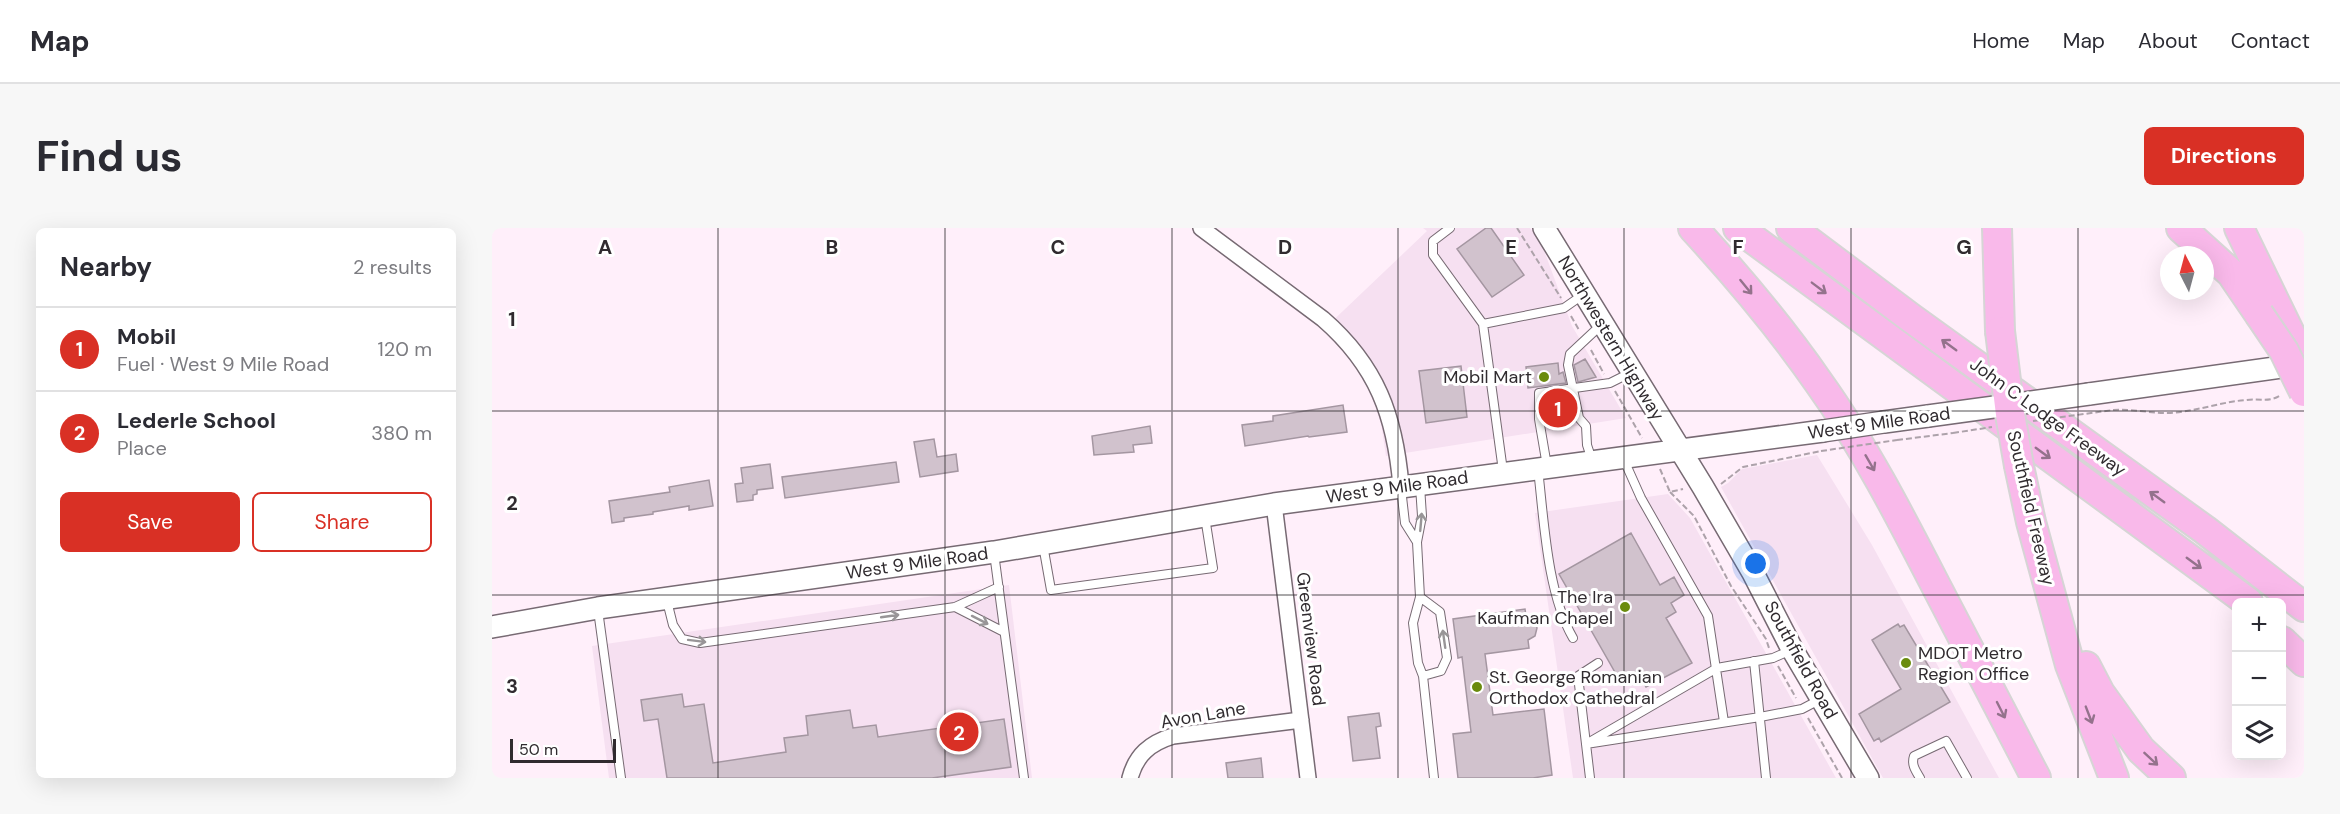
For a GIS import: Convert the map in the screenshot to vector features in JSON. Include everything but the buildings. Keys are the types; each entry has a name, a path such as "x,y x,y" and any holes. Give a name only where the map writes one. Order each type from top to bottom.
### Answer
{"highway":[{"path":"1693,228 1740,279 1772,319 1820,384 1867,459 1903,522 2036,778"},
{"name":"John C Lodge Freeway","path":"1738,228 2242,598"},
{"name":"John C Lodge Freeway","path":"1791,228 1911,318 2205,530 2304,607"},
{"name":"Southfield Freeway","path":"1997,228 1997,286 2003,364 2010,414 2031,522 2070,665 2114,778"},
{"path":"2181,228 2231,273 2286,311"},
{"path":"2239,228 2286,311 2284,351 2294,393"},
{"path":"2258,228 2304,363"},
{"path":"2205,530 2304,592"},
{"path":"2221,582 2237,598"},
{"path":"2059,620 2107,702 2141,750 2171,778"},
{"path":"2286,631 2304,645"},
{"path":"2286,645 2304,662"}],"main road":[{"name":"Northwestern Highway","path":"1544,228 1677,449"},
{"name":"West 9 Mile Road","path":"492,627 598,608 994,552 1274,504 2304,363"},
{"name":"Southfield Road","path":"1677,449 1703,487 1753,573 1792,649 1868,778"}],"street":[{"path":"1201,228 1323,319 1358,355 1373,377 1388,414 1398,456 1410,485"},
{"name":"Greenview Road","path":"1274,504 1308,778"},
{"name":"Avon Lane","path":"1130,778 1141,753 1161,740 1173,736 1301,720"}],"lane":[{"path":"1450,228 1433,241 1434,255 1484,324 1503,472"},
{"path":"1484,324 1566,307 1584,294"},
{"path":"1592,460 1587,445 1586,426 1579,418 1568,365 1570,354 1602,324"},
{"path":"1573,638 1565,624 1550,563 1539,393 1581,389 1610,383 1631,372"},
{"path":"1623,456 1641,498 1708,616 1724,722"},
{"path":"1410,485 1405,523 1417,542"},
{"path":"1410,485 1422,516 1417,542 1420,597 1413,623 1418,663 1423,676 1434,778"},
{"path":"1043,544 1051,590 1213,568 1205,516"},
{"path":"994,552 1024,778"},
{"path":"666,599 673,625 682,639 700,643 955,607 999,587"},
{"path":"1420,597 1440,612 1447,658 1441,671 1423,676"},
{"path":"955,607 1005,632"},
{"path":"598,608 621,778"},
{"path":"1587,744 1717,668 1773,658 1792,649"},
{"path":"1754,661 1767,778"},
{"path":"1590,778 1578,676 1598,663"},
{"path":"1587,744 1802,709 1822,698"},
{"path":"1920,778 1912,761 1914,756 1946,741 1966,778"}],"path":[{"path":"1517,228 1636,428"},
{"path":"2113,410 2135,409 2169,413 2244,400 2267,401 2294,393"},
{"path":"1720,485 1743,467 1821,452 1953,433"},
{"path":"1665,479 1670,492 1694,516 1731,586 1766,639 1769,648"},
{"path":"1670,492 1684,489"},
{"path":"1778,666 1797,700"},
{"path":"1806,715 1842,778"}],"shaded area":[{"path":"1423,228 1530,228 1542,245 1572,326 1626,418 1386,456 1381,423 1367,383 1350,358 1323,330 1427,231"},
{"path":"1817,455 1872,545 1999,778 1883,778 1721,487 1742,469"},
{"path":"1668,494 1690,518 1836,778 1573,778 1535,513"},
{"path":"1009,585 1032,778 609,778 592,646"}],"place":[{"name":"Mobil Mart","path":"1544,377"},
{"name":"Mobil","path":"1558,408"},
{"name":"The Ira Kaufman Chapel","path":"1625,607"},
{"name":"MDOT Metro Region Office","path":"1906,663"},
{"name":"St. George Romanian Orthodox Cathedral","path":"1477,687"},
{"name":"Lederle School","path":"959,732"}]}
